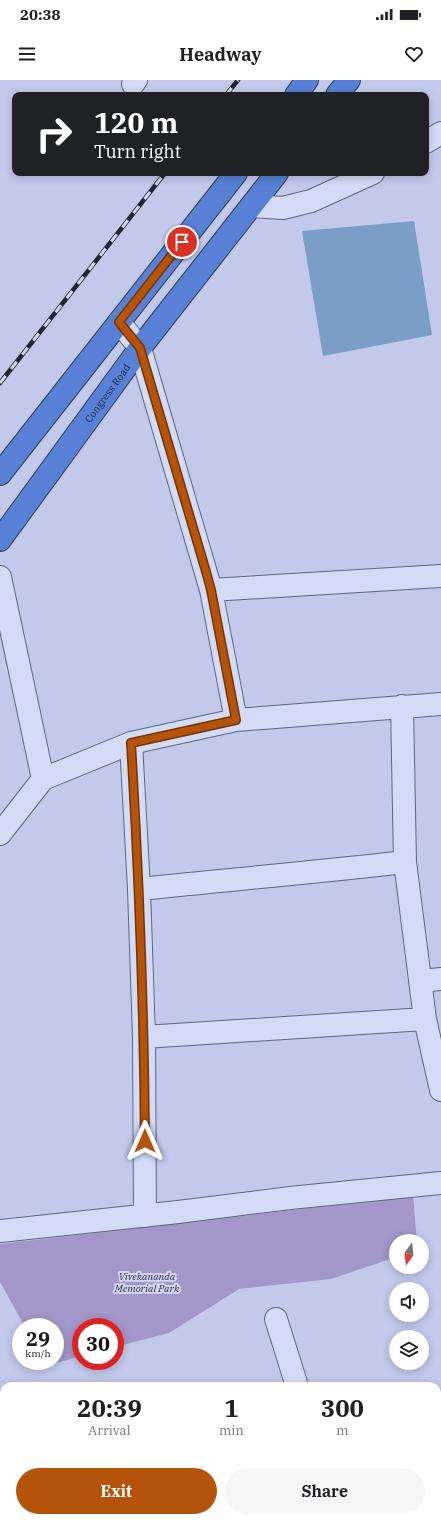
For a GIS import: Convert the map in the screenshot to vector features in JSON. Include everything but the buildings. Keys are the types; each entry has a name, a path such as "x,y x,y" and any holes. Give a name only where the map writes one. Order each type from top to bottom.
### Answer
{"highway":[{"path":"298,92 307,80"},
{"path":"339,92 349,80"},
{"path":"0,474 234,176"},
{"name":"Congress Road","path":"0,540 140,348 275,176"}],"street":[{"path":"429,140 441,133"},
{"path":"252,206 283,208 310,201 366,176"},
{"path":"119,322 140,348 211,590 236,720"},
{"path":"211,590 441,576"},
{"path":"0,577 43,779"},
{"path":"0,834 43,779 131,743 236,720 441,704"},
{"path":"402,706 406,862 431,980 425,1019 441,1090"},
{"path":"131,743 139,889 144,1037 145,1216"},
{"path":"139,889 222,880 284,876 406,862"},
{"path":"144,1037 425,1019"},
{"path":"0,1231 145,1216 290,1198 441,1183"},
{"path":"276,1318 296,1382"}],"green space":[{"name":"Vivekananda Memorial Park","path":"413,1196 416,1234 389,1234 389,1259 331,1279 239,1289 169,1333 124,1345 124,1318 72,1318 72,1359 64,1361 64,1318 20,1318 0,1282 0,1244"}],"railway":[{"path":"228,92 238,80"},
{"path":"0,383 163,176"}],"route":[{"path":"145,1141 144,1037 139,889 131,743 236,720 207,575 140,348 119,322 182,242"}]}
